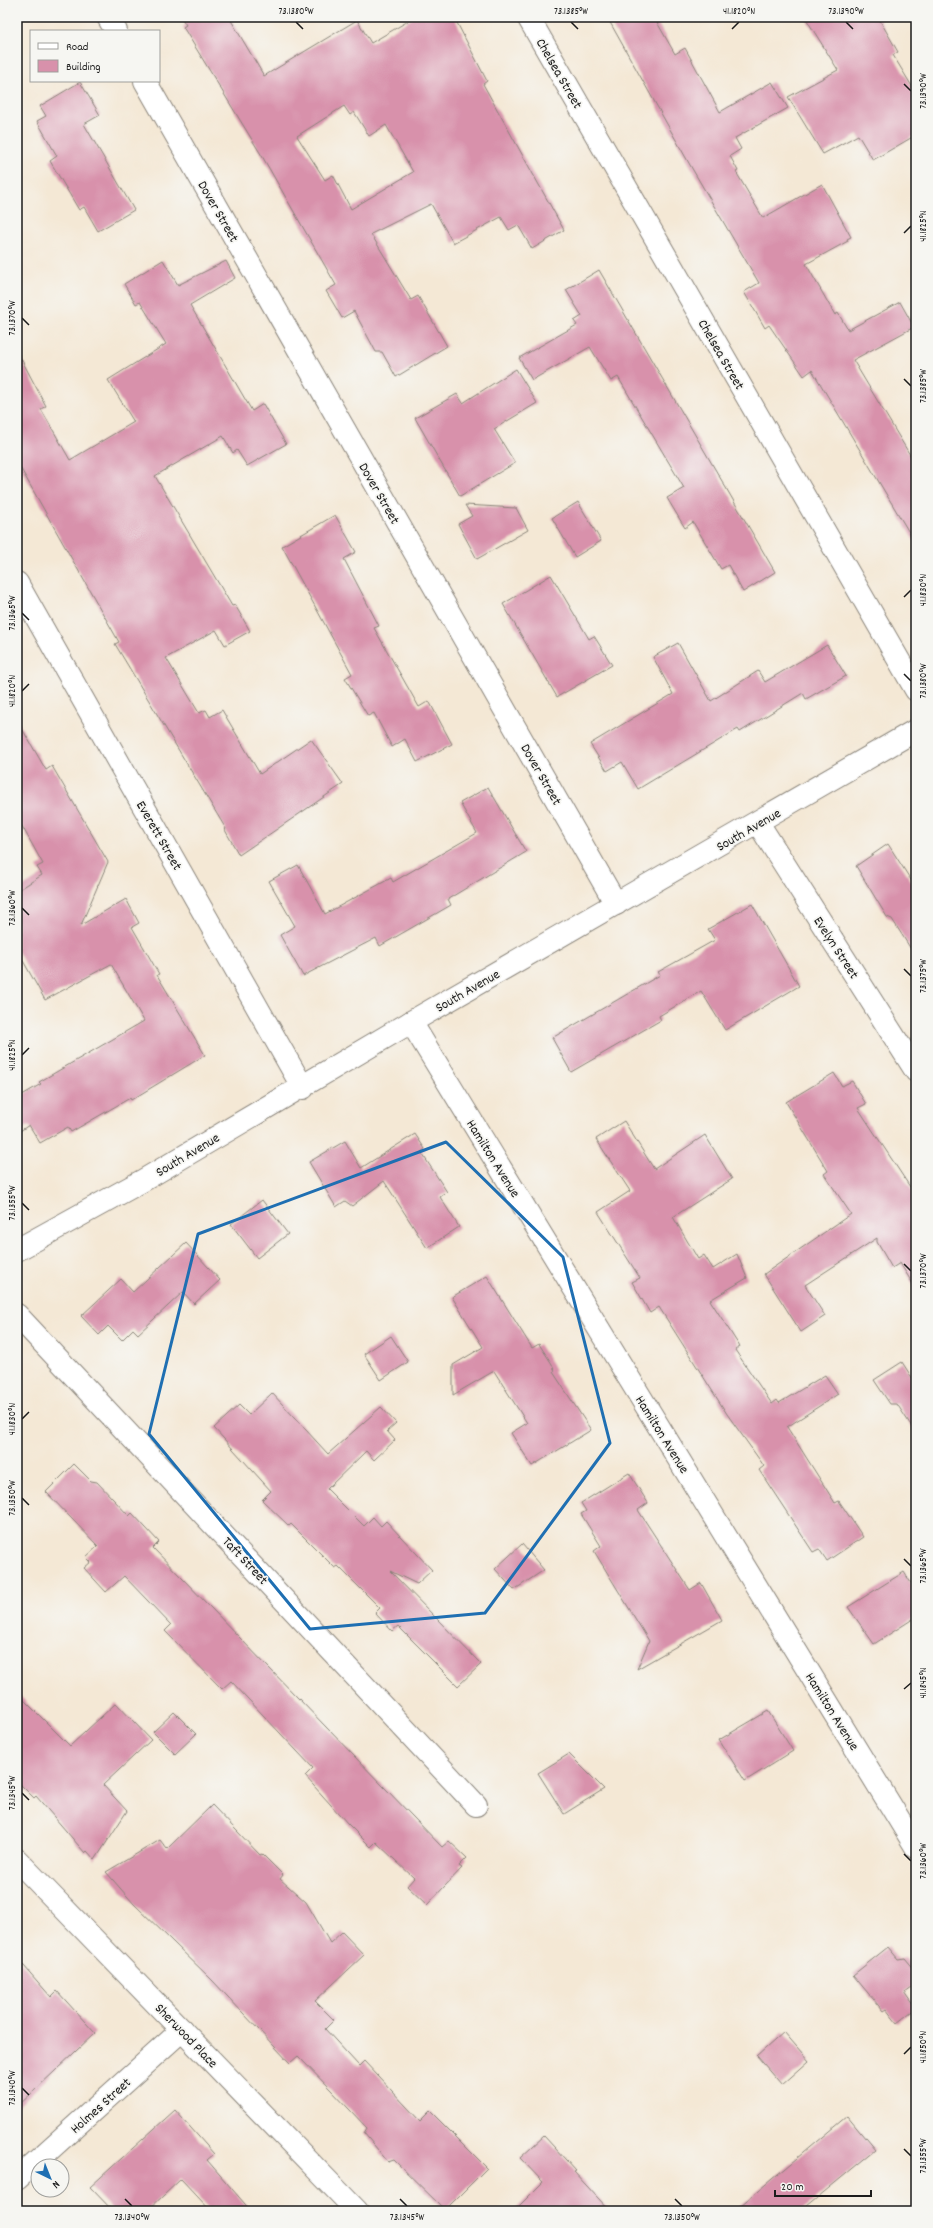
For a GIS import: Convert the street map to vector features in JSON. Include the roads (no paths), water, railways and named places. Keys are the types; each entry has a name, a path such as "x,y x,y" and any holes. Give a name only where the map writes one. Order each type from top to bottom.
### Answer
{"street":[{"path":"108,17 115,30"},
{"name":"Chelsea Street","path":"528,17 916,690"},
{"name":"Dover Street","path":"146,82 616,904"},
{"name":"Everett Street","path":"17,583 303,1088"},
{"name":"South Avenue","path":"17,1250 142,1181 232,1127 303,1088 411,1022 758,823 916,730"},
{"name":"Evelyn Street","path":"758,823 916,1071"},
{"name":"Hamilton Avenue","path":"411,1022 916,1846"},
{"name":"Taft Street","path":"17,1315 476,1805"},
{"name":"Sherwood Place","path":"17,1860 357,2211"},
{"name":"Holmes Street","path":"17,2180 182,2030"}]}
